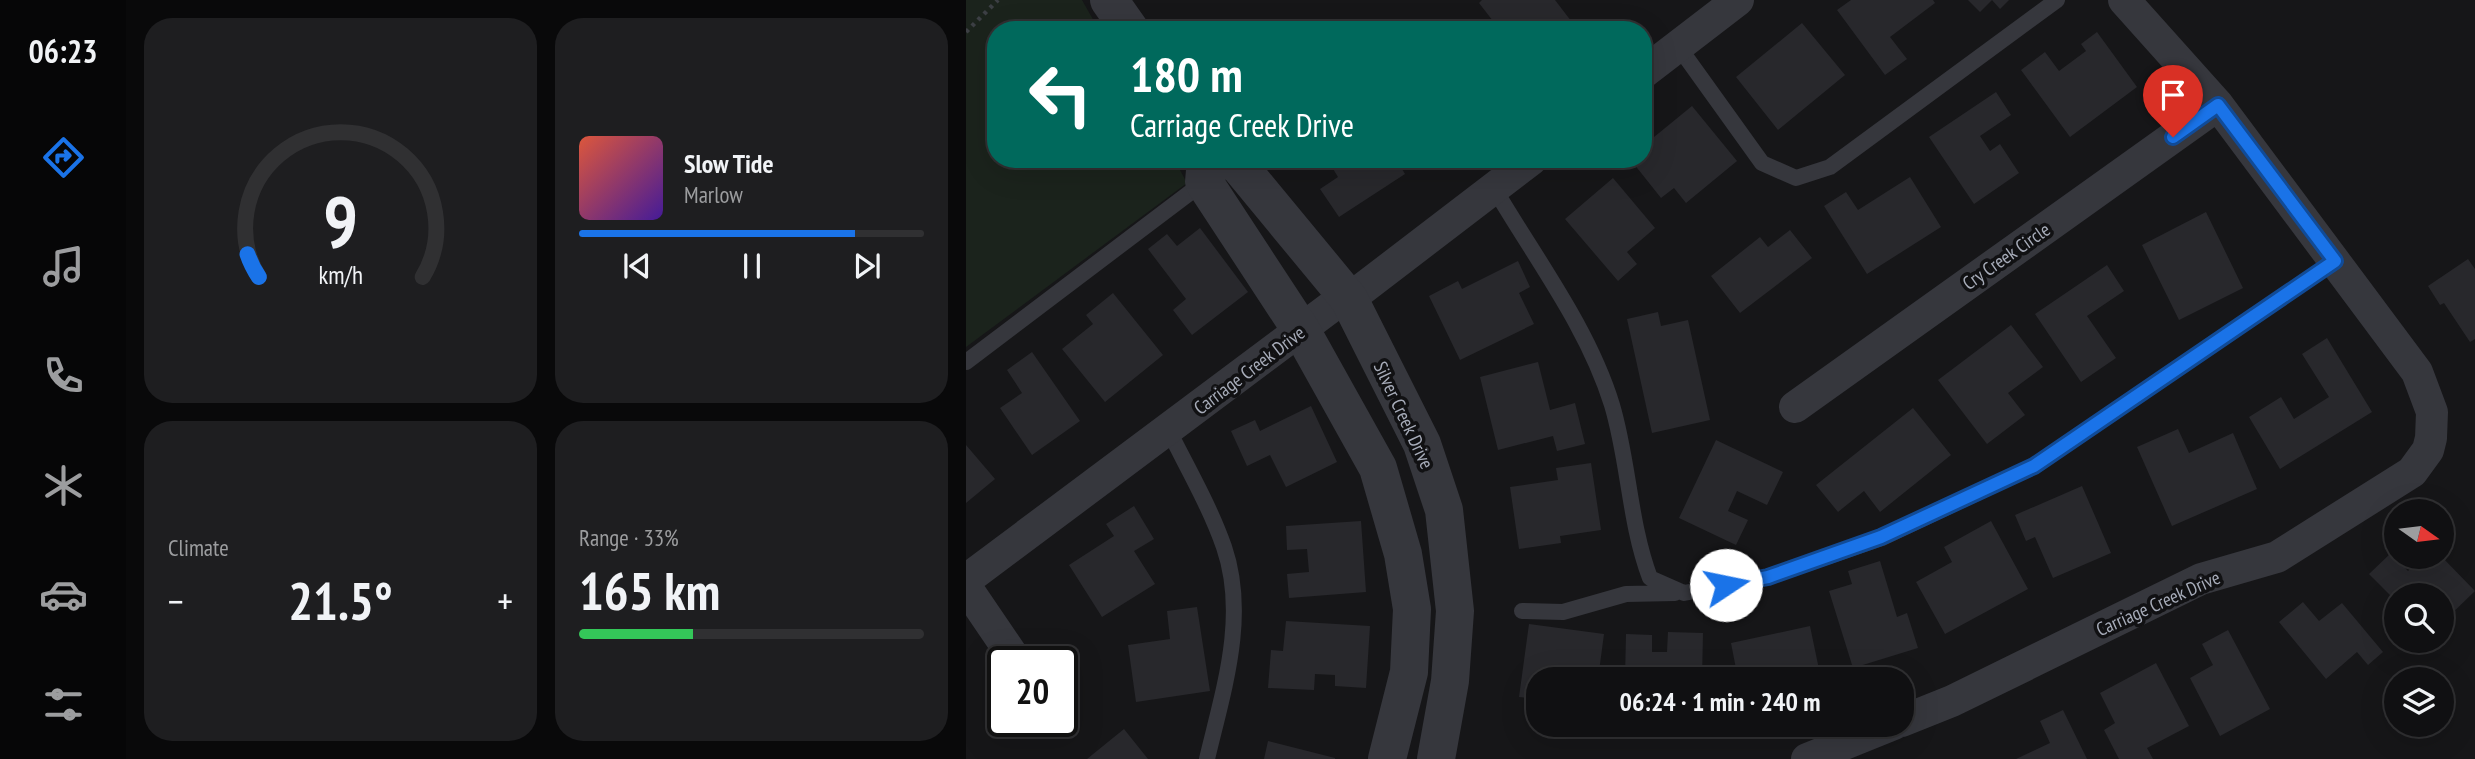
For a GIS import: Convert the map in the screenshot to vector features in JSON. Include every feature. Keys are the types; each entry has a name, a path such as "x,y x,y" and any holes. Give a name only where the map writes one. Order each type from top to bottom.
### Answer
{"street":[{"path":"1109,0 1124,21"},
{"path":"1652,66 1738,0"},
{"name":"Carriage Creek Drive","path":"1914,716 1952,701 2201,579 2277,557 2412,472 2428,450 2432,412 2417,372 2218,105 2124,0"},
{"name":"Cry Creek Circle","path":"1795,407 2218,105"},
{"path":"1214,168 1378,468 1403,554 1412,609 1409,673 1387,759"},
{"name":"Silver Creek Drive","path":"1241,168 1349,299 1422,444 1444,510 1455,611 1450,681 1436,759"},
{"name":"Carriage Creek Drive","path":"966,580 1331,307 1349,299 1520,168"},
{"path":"966,587 1006,646"},
{"path":"1807,759 1862,737"}],"lane":[{"path":"1678,46 1762,163 1796,178 1830,167 2057,0"},
{"path":"966,362 1212,168"},
{"path":"1494,188 1585,338 1612,406 1638,547 1650,578 1684,593"},
{"path":"1522,611 1563,612 1584,604 1644,592 1684,593 1768,577 1881,537 2034,466 2335,261"},
{"path":"1169,430 1225,550 1233,596 1233,636 1229,665 1207,759"}],"path":[{"path":"966,32 998,0"}],"shaded area":[{"path":"966,0 1082,0 1094,21 987,21 987,168 1179,168 1187,183 966,347"}],"building":[{"path":"1482,0 1555,0 1571,21 1493,21 1479,3"},
{"path":"1851,0 1933,0 1935,3 1890,37 1907,59 1885,75 1837,10"},
{"path":"1968,0 1992,0 1980,12"},
{"path":"1992,0 2009,0 2000,9"},
{"path":"1802,23 1845,75 1778,130 1736,77"},
{"path":"2097,32 2137,87 2070,137 2021,70 2045,52 2059,71 2086,51 2081,44"},
{"path":"1996,92 2011,115 1980,136 1990,151 2000,144 2019,173 1974,204 1929,137"},
{"path":"1692,106 1737,161 1686,203 1674,188 1661,198 1637,168 1652,168 1652,139"},
{"path":"1332,168 1401,168 1405,174 1339,217 1320,189 1338,177"},
{"path":"1910,177 1941,227 1867,274 1824,206 1846,192 1858,210"},
{"path":"1613,178 1655,228 1627,252 1637,264 1618,281 1565,219"},
{"path":"2206,212 2243,288 2179,320 2142,245"},
{"path":"1200,228 1248,292 1192,335 1173,310 1186,299 1148,249 1167,234 1177,246"},
{"path":"1790,230 1812,258 1740,313 1711,276 1760,237 1768,247"},
{"path":"2468,259 2475,269 2475,339 2470,342 2444,303 2440,305 2428,286"},
{"path":"1518,261 1530,287 1519,293 1534,324 1460,360 1429,296 1458,281 1462,289"},
{"path":"2107,265 2124,291 2087,316 2116,358 2081,382 2035,314"},
{"path":"1113,293 1163,355 1105,402 1062,349 1093,324 1086,315"},
{"path":"1658,312 1661,326 1688,320 1710,420 1652,433 1627,319"},
{"path":"2011,325 2043,367 2008,393 2025,415 1987,444 1938,380"},
{"path":"2327,338 2372,412 2280,469 2249,417 2281,397 2294,419 2329,397 2302,354"},
{"path":"1032,352 1080,421 1032,455 1000,408 1022,393 1007,370"},
{"path":"1538,362 1550,410 1575,403 1585,444 1557,451 1553,436 1498,450 1480,377"},
{"path":"1311,406 1337,462 1286,487 1270,455 1247,466 1231,431 1255,420 1260,431"},
{"path":"1913,408 1951,455 1880,512 1864,491 1838,512 1816,485"},
{"path":"2178,429 2189,453 2233,433 2257,489 2172,526 2137,447"},
{"path":"1716,440 1783,472 1767,505 1737,491 1728,511 1748,520 1736,545 1679,518"},
{"path":"966,445 995,479 966,503"},
{"path":"1591,463 1601,530 1560,536 1561,543 1519,549 1510,487 1558,480 1556,468"},
{"path":"2082,486 2111,553 2053,578 2035,537 2026,541 2015,515"},
{"path":"1134,506 1154,539 1134,551 1155,584 1102,617 1069,565 1114,536 1106,524"},
{"path":"1361,521 1366,592 1289,598 1287,574 1309,572 1307,549 1287,550 1286,526"},
{"path":"1991,521 2028,589 1945,634 1916,582 1952,562 1944,547"},
{"path":"2384,560 2384,569 2454,569 2475,591 2454,611 2454,583 2384,583 2384,589 2369,574"},
{"path":"1880,561 1897,617 1907,613 1918,648 1853,667 1829,591 1852,584 1848,571"},
{"path":"2303,602 2319,621 2342,603 2383,652 2368,665 2357,652 2326,679 2279,622"},
{"path":"1197,607 1210,691 1136,702 1128,645 1170,639 1167,611"},
{"path":"1286,621 1370,626 1366,688 1335,686 1335,675 1315,674 1314,690 1268,688 1271,650 1283,651"},
{"path":"1529,624 1604,634 1600,667 1526,667 1526,698 1519,697"},
{"path":"1810,626 1819,667 1736,667 1731,643"},
{"path":"2228,630 2270,709 2220,736 2190,678 2213,665 2202,644"},
{"path":"1668,632 1703,633 1702,667 1625,667 1626,634 1652,635 1652,652 1667,652"},
{"path":"2156,663 2189,726 2147,748 2153,759 2119,759 2104,730 2115,723 2100,693"},
{"path":"2063,710 2087,759 2016,759 2050,743 2040,721"},
{"path":"1124,729 1148,759 1087,759"},
{"path":"1268,741 1335,758 1335,759 1264,759"}],"route":[{"path":"1726,585 1768,577 1881,537 2034,466 2335,261 2218,105 2173,137"}]}
